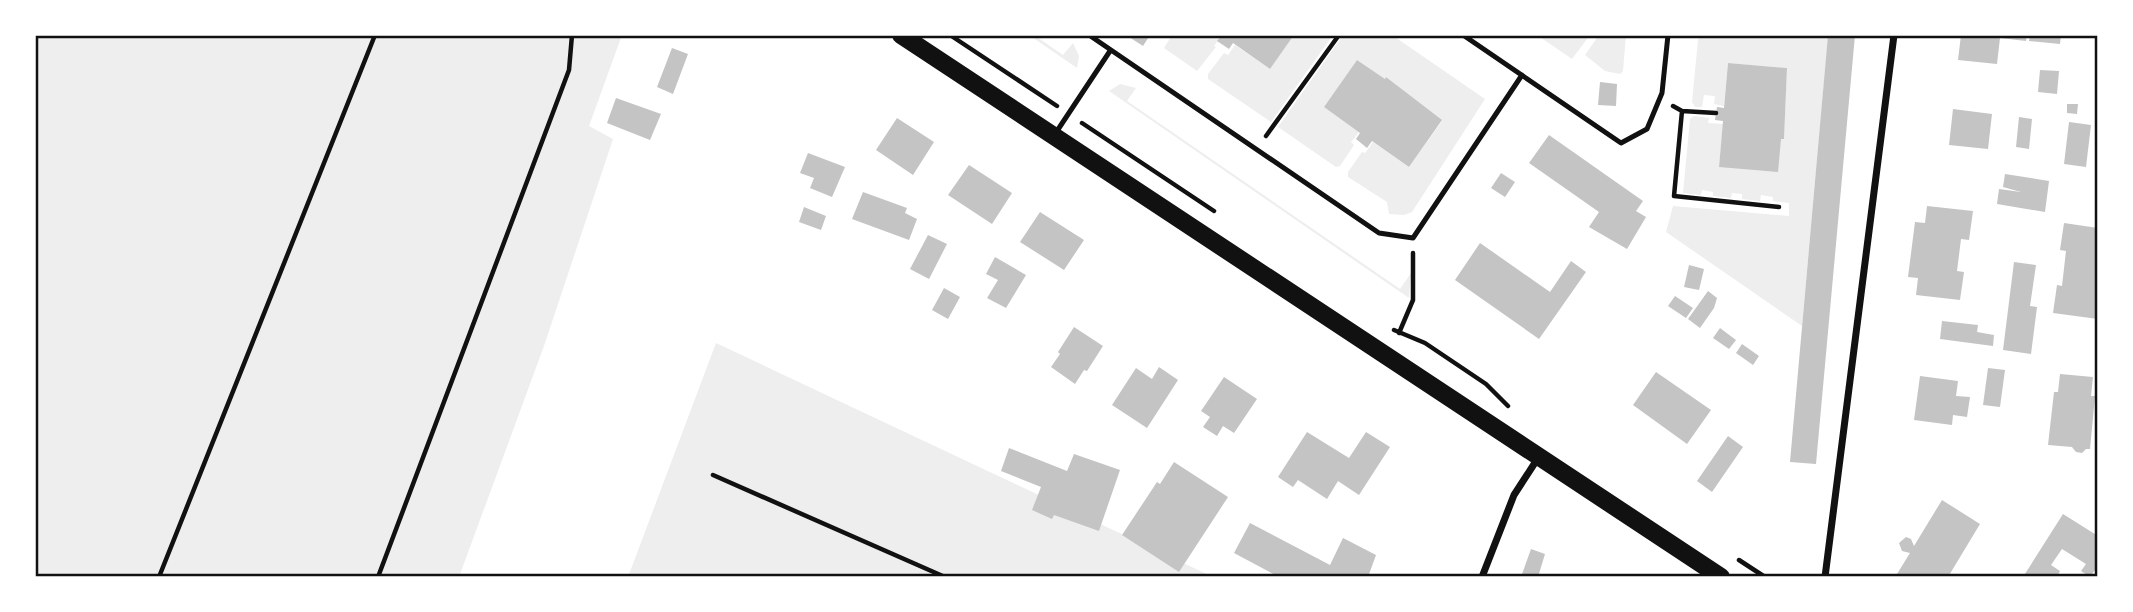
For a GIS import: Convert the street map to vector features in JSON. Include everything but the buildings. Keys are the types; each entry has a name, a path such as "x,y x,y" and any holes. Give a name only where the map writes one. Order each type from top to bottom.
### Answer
{"main road":[{"path":"901,35 1721,577"}],"street":[{"path":"1825,577 1894,35"},
{"path":"1482,577 1514,495 1539,457"}],"lane":[{"path":"1089,35 1378,233 1413,238 1522,75"},
{"path":"1463,35 1620,143 1647,129 1662,93 1668,35"},
{"path":"1053,136 1110,51"}],"path":[{"path":"159,577 375,35"},
{"path":"378,577 569,70 572,35"},
{"path":"950,35 1218,214"},
{"path":"1256,151 1339,35"},
{"path":"1659,100 1682,111 1716,113"},
{"path":"1682,111 1674,196 1779,207"},
{"path":"1399,333 1413,300 1413,238"},
{"path":"1389,327 1425,343 1486,384 1514,412"},
{"path":"713,475 945,577"}],"shaded area":[{"path":"35,35 622,35 589,126 613,139 544,346 459,577 35,577"},
{"path":"1029,35 1034,35 1063,55 1073,43 1079,56 1077,68"},
{"path":"1172,35 1222,35 1197,71 1164,48"},
{"path":"1294,35 1333,35 1271,122 1208,79 1208,74 1224,53 1228,55 1235,45 1270,69"},
{"path":"1343,35 1392,35 1485,99 1412,212 1404,215 1389,214 1387,202 1348,177 1348,172 1362,152 1365,153 1373,142 1409,167 1442,121 1386,77 1385,79 1357,60 1324,107 1359,132 1351,142 1354,145 1340,166 1336,167 1278,127"},
{"path":"1537,35 1590,35 1572,59"},
{"path":"1599,35 1626,35 1623,71 1620,74 1605,71 1585,55"},
{"path":"1701,35 1828,37 1802,326 1666,232 1673,206 1789,216 1789,203 1773,201 1773,197 1761,195 1760,201 1742,199 1742,194 1732,193 1731,198 1713,196 1713,192 1702,190 1701,195 1683,193 1690,119 1694,116 1709,118 1708,123 1723,124 1719,167 1784,138 1787,68 1728,63 1724,106 1714,104 1715,96 1704,95 1702,107 1695,107 1692,102 1698,40"},
{"path":"1120,84 1136,88 1127,101 1400,289 1411,273 1409,298 1109,91"},
{"path":"716,343 1213,577 628,577"}]}
